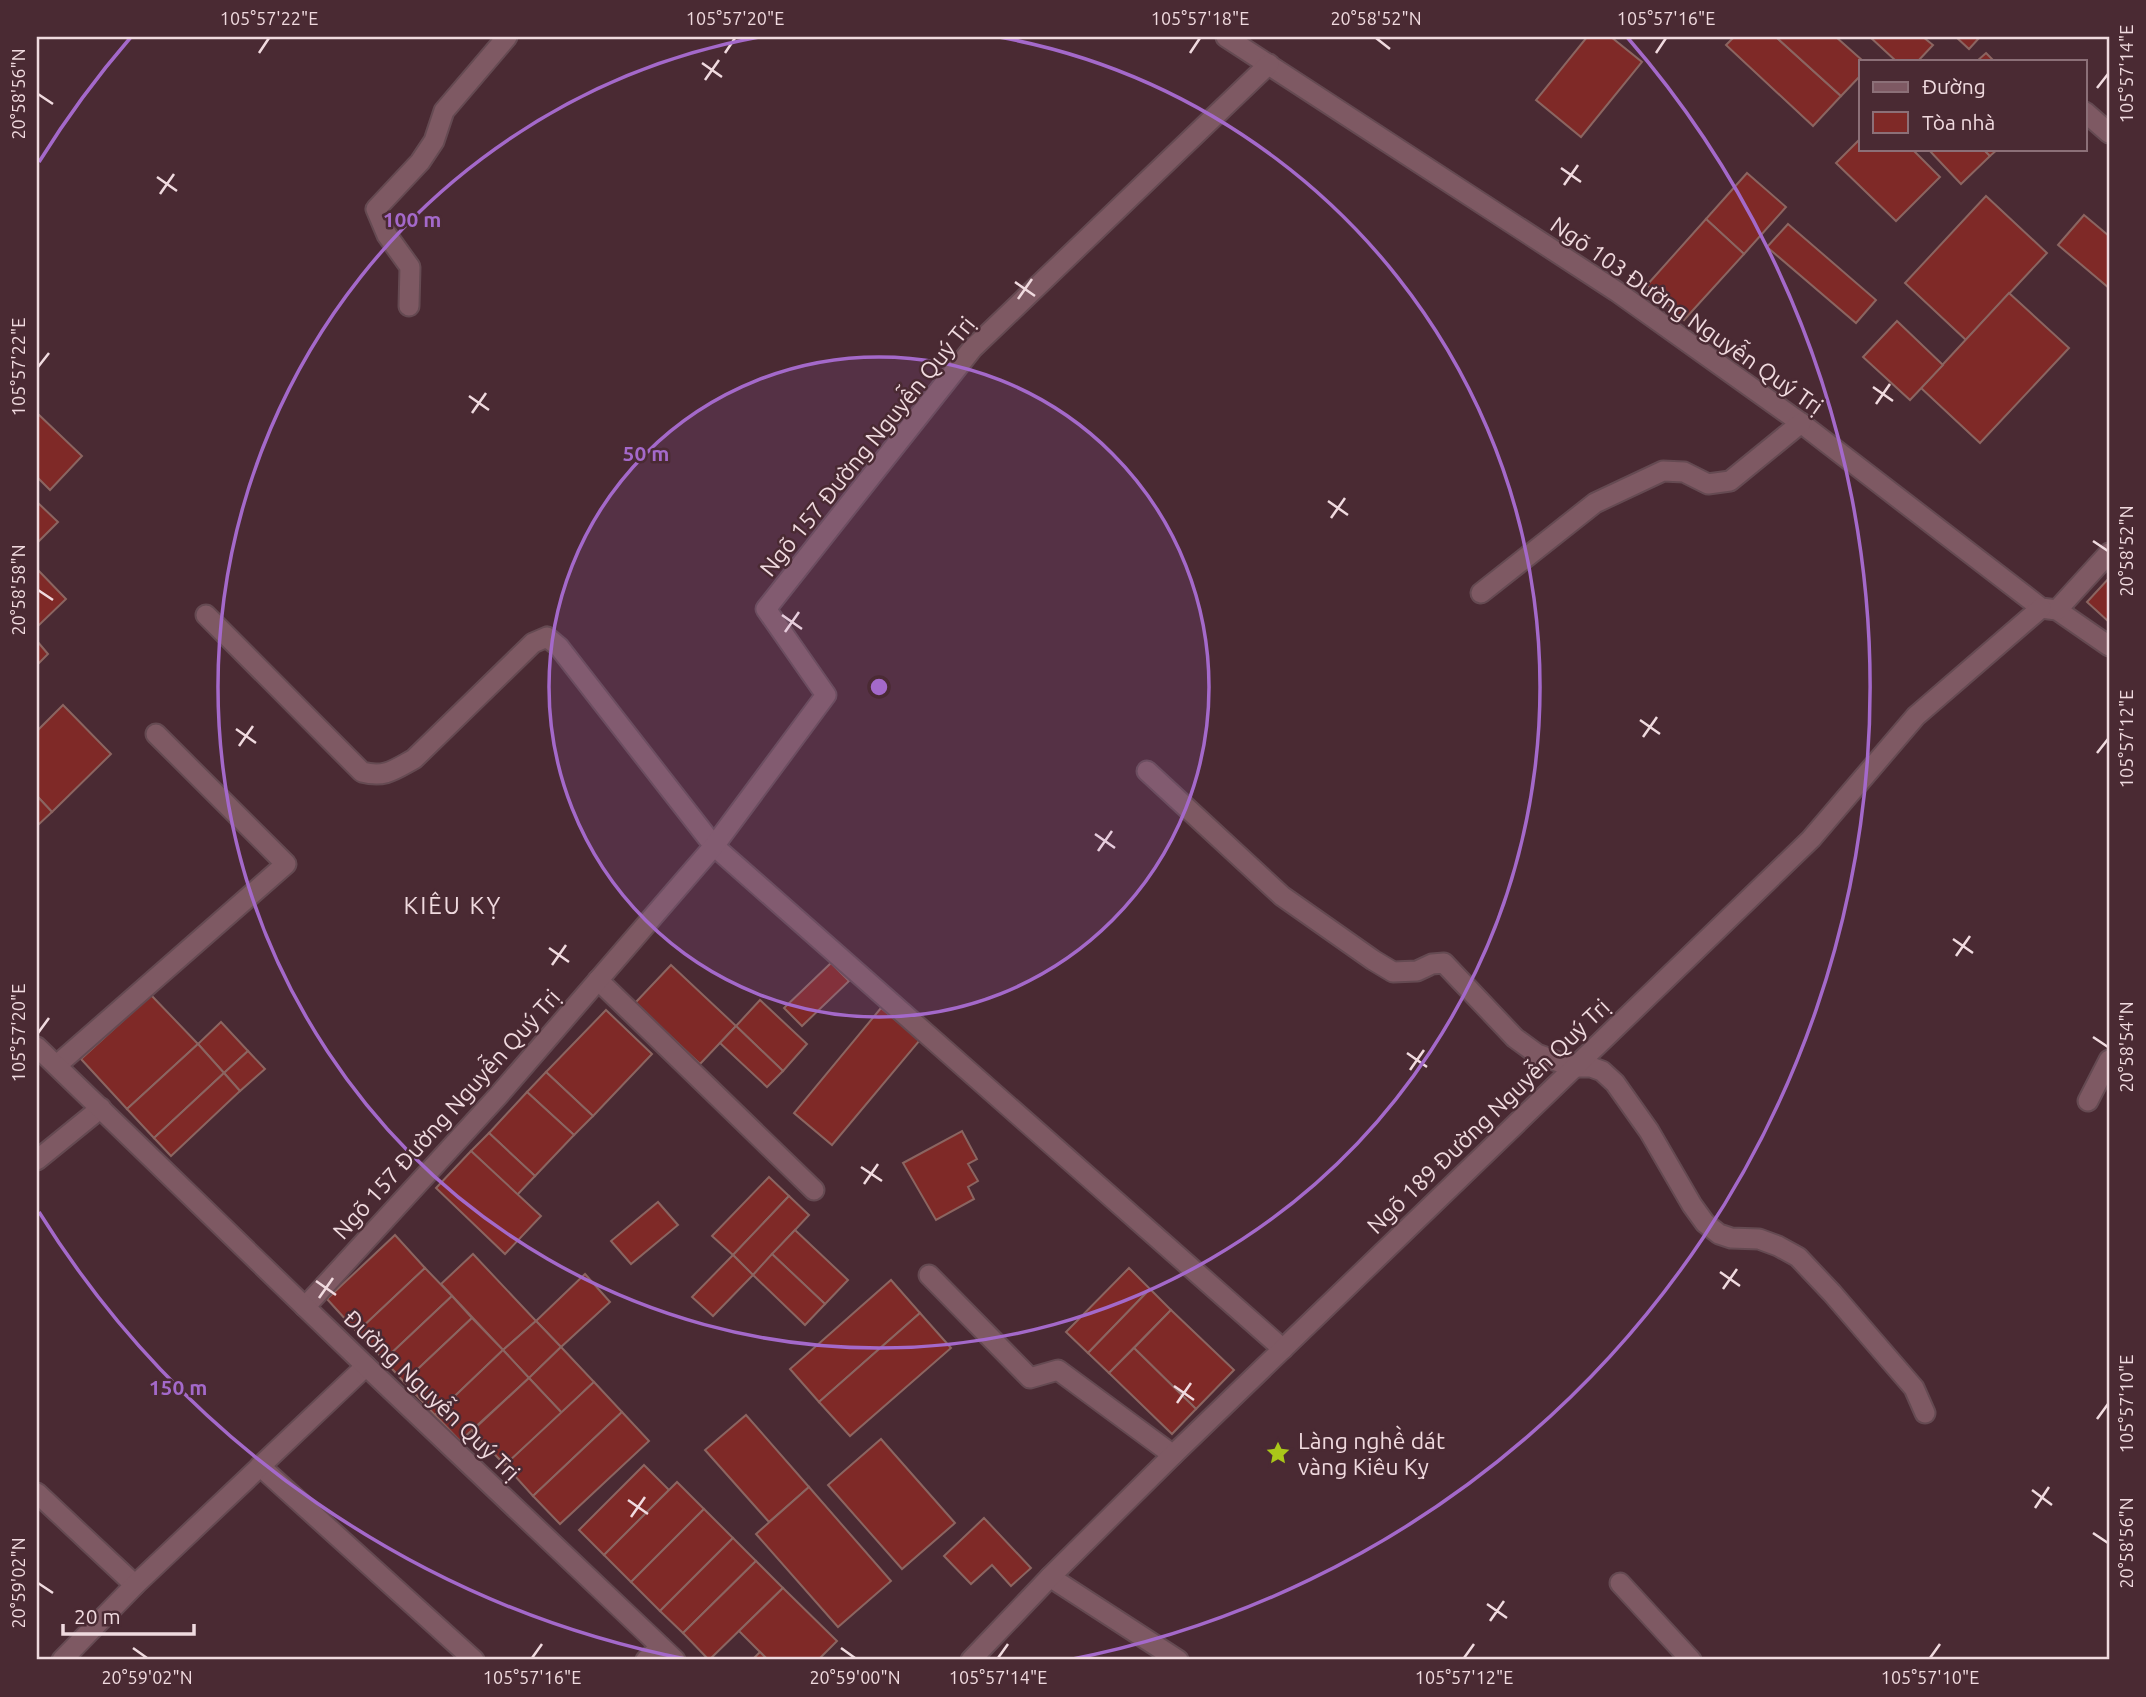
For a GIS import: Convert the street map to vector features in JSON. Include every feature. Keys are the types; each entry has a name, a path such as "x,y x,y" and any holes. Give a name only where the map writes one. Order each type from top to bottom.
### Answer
{"street":[{"path":"409,306 410,267 387,235 376,209 420,162 434,141 444,111 507,37"},
{"name":"Ngõ 103 Đường Nguyễn Quý Trị","path":"1226,37 1616,291 1801,423 2049,609 2109,646"},
{"name":"Ngõ 157 Đường Nguyễn Quý Trị","path":"304,1307 498,1096 714,846 826,695 766,609 972,349 1269,64"},
{"path":"2086,113 2109,133"},
{"path":"1481,593 1595,503 1663,471 1684,472 1708,484 1730,481 1801,423"},
{"name":"Ngõ 189 Đường Nguyễn Quý Trị","path":"971,1660 1173,1455 1811,839 1916,716 2049,609 2109,553"},
{"path":"206,615 362,772 377,776 414,759 533,643 547,637 559,647 714,846 1283,1349"},
{"path":"57,1065 286,864 156,734"},
{"path":"1147,771 1282,896 1373,960 1394,972 1416,971 1432,964 1444,963 1515,1038 1537,1054 1573,1067 1591,1067 1602,1071 1615,1083 1649,1131 1705,1223 1719,1234 1731,1238 1759,1239 1778,1245 1798,1257 1914,1388 1925,1413"},
{"path":"598,980 814,1190"},
{"name":"Đường Nguyễn Quý Trị","path":"37,1047 661,1656"},
{"path":"2088,1101 2109,1060"},
{"path":"37,1160 101,1108"},
{"path":"929,1275 1030,1378 1058,1370 1173,1455"},
{"path":"63,1660 135,1585 366,1366"},
{"path":"260,1466 474,1660"},
{"path":"37,1493 135,1585"},
{"path":"1050,1577 1178,1660"},
{"path":"1620,1583 1691,1660"}],"building":[{"path":"1587,37 1611,37 1642,62 1581,137 1536,100"},
{"path":"1734,37 1776,37 1841,96 1813,126 1726,45"},
{"path":"1776,37 1836,37 1862,60 1859,60 1859,77 1841,96"},
{"path":"1870,37 1923,37 1933,45 1919,60 1895,60"},
{"path":"1956,37 1980,37 1969,49"},
{"path":"1986,53 1993,60 1978,60"},
{"path":"1859,140 1859,150 1913,150 1940,177 1896,221 1836,163"},
{"path":"1929,150 1984,150 1990,156 1961,184"},
{"path":"1984,150 1997,150 1990,156"},
{"path":"1747,173 1786,207 1744,254 1706,219"},
{"path":"1986,196 2047,253 1966,340 1905,283"},
{"path":"2084,215 2109,236 2109,288 2058,245"},
{"path":"1706,219 1744,254 1684,320 1647,285"},
{"path":"1788,224 1876,300 1856,323 1767,247"},
{"path":"2009,293 2069,348 1980,443 1921,388"},
{"path":"1897,321 1943,365 1910,400 1863,357"},
{"path":"37,413 82,456 50,490 37,477"},
{"path":"37,502 58,522 37,543"},
{"path":"37,569 66,599 37,627"},
{"path":"2109,578 2109,622 2087,602"},
{"path":"37,641 48,654 37,665"},
{"path":"63,705 111,754 52,812 37,796 37,731"},
{"path":"37,796 52,812 37,826"},
{"path":"831,963 849,981 802,1026 784,1008"},
{"path":"671,965 736,1026 700,1064 635,1003"},
{"path":"151,995 198,1044 127,1109 81,1059"},
{"path":"760,1000 807,1044 783,1071 736,1026"},
{"path":"881,1008 920,1040 832,1145 794,1113"},
{"path":"606,1010 652,1054 593,1116 546,1072"},
{"path":"221,1022 248,1051 224,1073 198,1044"},
{"path":"736,1026 783,1071 767,1087 720,1043"},
{"path":"198,1044 224,1073 154,1138 127,1109"},
{"path":"248,1051 265,1069 240,1091 224,1073"},
{"path":"546,1072 593,1116 574,1135 527,1092"},
{"path":"224,1073 240,1091 171,1156 154,1138"},
{"path":"527,1092 574,1135 535,1176 489,1133"},
{"path":"962,1131 977,1159 968,1164 978,1181 968,1187 974,1199 936,1220 903,1163"},
{"path":"489,1133 535,1176 517,1195 471,1151"},
{"path":"471,1151 541,1216 505,1254 436,1188"},
{"path":"769,1177 789,1196 733,1255 712,1236"},
{"path":"789,1196 809,1215 753,1275 733,1255"},
{"path":"658,1202 678,1225 631,1264 611,1241"},
{"path":"795,1230 848,1280 825,1304 772,1254"},
{"path":"395,1235 425,1268 357,1332 327,1299"},
{"path":"473,1254 536,1321 503,1350 441,1284"},
{"path":"772,1254 825,1304 805,1325 753,1275"},
{"path":"733,1255 753,1275 713,1316 692,1297"},
{"path":"425,1268 452,1296 384,1360 357,1332"},
{"path":"1129,1268 1150,1289 1088,1353 1066,1332"},
{"path":"585,1274 610,1302 561,1347 536,1321"},
{"path":"891,1280 920,1313 819,1402 790,1369"},
{"path":"1150,1289 1171,1310 1109,1373 1088,1353"},
{"path":"452,1296 472,1318 404,1382 384,1360"},
{"path":"1171,1310 1234,1370 1196,1409 1134,1348"},
{"path":"920,1313 951,1348 850,1436 819,1402"},
{"path":"472,1318 503,1350 435,1415 404,1382"},
{"path":"536,1321 561,1347 529,1378 503,1350"},
{"path":"561,1347 594,1382 562,1413 529,1378"},
{"path":"1134,1348 1196,1409 1172,1434 1109,1373"},
{"path":"503,1350 529,1378 460,1441 435,1415"},
{"path":"529,1378 562,1413 505,1465 472,1431"},
{"path":"594,1382 622,1412 533,1496 505,1465"},
{"path":"622,1412 649,1441 560,1524 533,1496"},
{"path":"746,1415 809,1487 769,1522 705,1450"},
{"path":"881,1439 955,1523 902,1569 828,1485"},
{"path":"644,1465 669,1490 604,1555 579,1530"},
{"path":"677,1482 704,1509 631,1582 604,1555"},
{"path":"809,1487 891,1581 838,1627 756,1534"},
{"path":"704,1509 733,1538 660,1611 631,1582"},
{"path":"984,1518 1031,1568 1011,1586 992,1565 971,1584 944,1556"},
{"path":"733,1538 756,1561 683,1633 660,1611"},
{"path":"756,1561 783,1588 709,1660 683,1633"},
{"path":"783,1588 837,1641 818,1660 768,1660 739,1631"},
{"path":"760,1652 768,1660 752,1660"}],"place":[{"name":"Làng nghề dát vàng Kiêu Kỵ","path":"1278,1453"}],"district":[{"name":"KIÊU KỴ","path":"453,905"}]}
